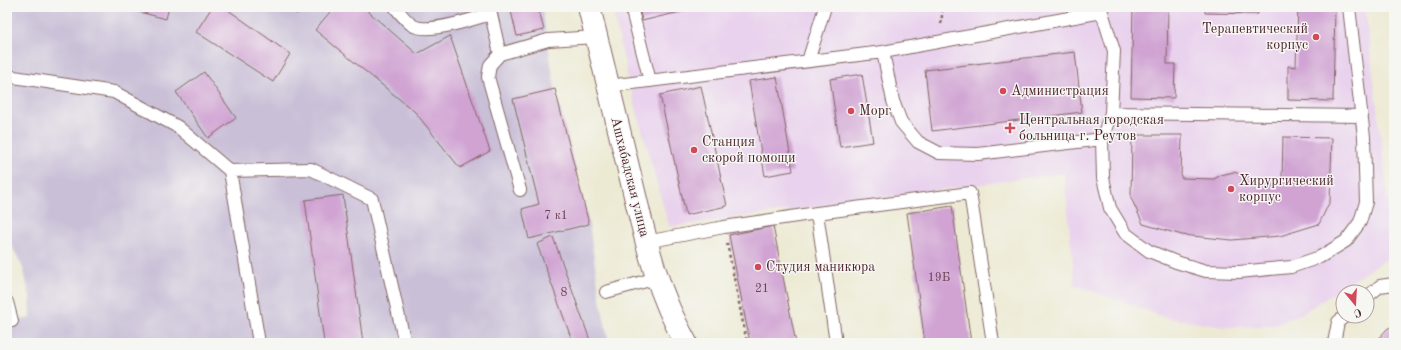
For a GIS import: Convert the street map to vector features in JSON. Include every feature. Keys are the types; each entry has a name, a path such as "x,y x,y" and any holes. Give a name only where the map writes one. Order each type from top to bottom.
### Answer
{"street":[{"name":"Ашхабадская улица","path":"589,7 646,242 666,304 686,343"}],"lane":[{"path":"395,7 412,25 433,29 490,11 500,54"},
{"path":"631,7 650,81"},
{"path":"808,61 825,7"},
{"path":"608,86 883,52 1102,12 1114,51 1111,114 1102,139 1103,178 1110,208 1125,233 1149,251 1176,262 1206,271 1239,272 1291,267 1320,257 1346,241 1360,222 1366,202 1362,116 1349,7"},
{"path":"520,190 488,77 490,65 500,54 548,40 596,37"},
{"path":"883,52 893,101 901,122 918,142 939,153 978,154 1102,139"},
{"path":"7,76 114,92 178,126 230,171 259,343"},
{"path":"1111,114 1362,116"},
{"path":"230,171 311,169 372,199 404,339 408,343"},
{"path":"646,242 724,226 970,193 993,343"},
{"path":"817,213 836,343"},
{"path":"606,292 657,278"},
{"path":"1375,290 1380,286 1394,284"},
{"path":"7,302 12,321"},
{"path":"1334,343 1338,324"}],"path":[{"path":"724,226 747,343"}],"shaded area":[{"path":"7,7 542,7 555,89 589,224 600,299 609,343 7,343 7,322 31,318 30,297 23,268 7,236"},
{"name":"Центральная городская больница г. Реутов","path":"612,7 1365,7 1388,198 1394,207 1394,254 1348,284 1335,284 1335,292 1303,313 1272,326 1223,327 1167,318 1075,285 1064,173 669,227 629,83"}],"building":[{"path":"121,7 169,7 166,19"},
{"path":"212,7 224,7 290,54 273,82 196,32"},
{"path":"288,7 302,7 297,14"},
{"path":"334,7 363,7 417,54 450,36 490,151 460,168 415,112 315,30"},
{"path":"510,7 538,7 544,30 517,36"},
{"path":"639,7 696,7 696,8 642,21"},
{"name":"Терапевтический корпус","path":"1133,7 1168,7 1167,64 1175,64 1174,98 1131,97"},
{"name":"Терапевтический корпус","path":"1205,7 1258,7 1258,14 1205,13"},
{"name":"Терапевтический корпус","path":"1298,7 1335,7 1333,101 1288,100 1288,66 1296,67"},
{"name":"Администрация","path":"1075,52 1082,112 932,131 925,70"},
{"path":"204,72 236,118 208,138 176,92"},
{"name":"Морг","path":"862,74 873,142 840,147 830,79"},
{"path":"777,77 793,171 765,176 749,81"},
{"name":"Станция скорой помощи","path":"701,86 727,206 686,215 660,95"},
{"path":"555,89 589,224 529,239 522,209 539,204 513,99"},
{"name":"Хирургический корпус","path":"1132,135 1182,135 1181,178 1214,179 1221,175 1234,172 1252,179 1282,180 1283,137 1332,138 1330,201 1319,224 1280,236 1232,240 1182,235 1143,224 1131,198"},
{"path":"343,195 363,343 324,343 305,200"},
{"path":"952,206 971,343 925,343 907,213"},
{"path":"773,226 796,343 750,343 729,235"},
{"path":"553,237 591,343 573,343 537,244"},
{"path":"1394,325 1394,343 1377,343 1379,338 1387,329"}],"place":[{"name":"Терапевтический корпус","path":"1316,37"},
{"name":"Администрация","path":"1003,91"},
{"name":"Морг","path":"851,111"},
{"name":"Центральная городская больница г. Реутов","path":"1010,128"},
{"name":"Станция скорой помощи","path":"694,150"},
{"name":"Хирургический корпус","path":"1231,189"},
{"name":"Студия маникюра","path":"758,267"}]}
